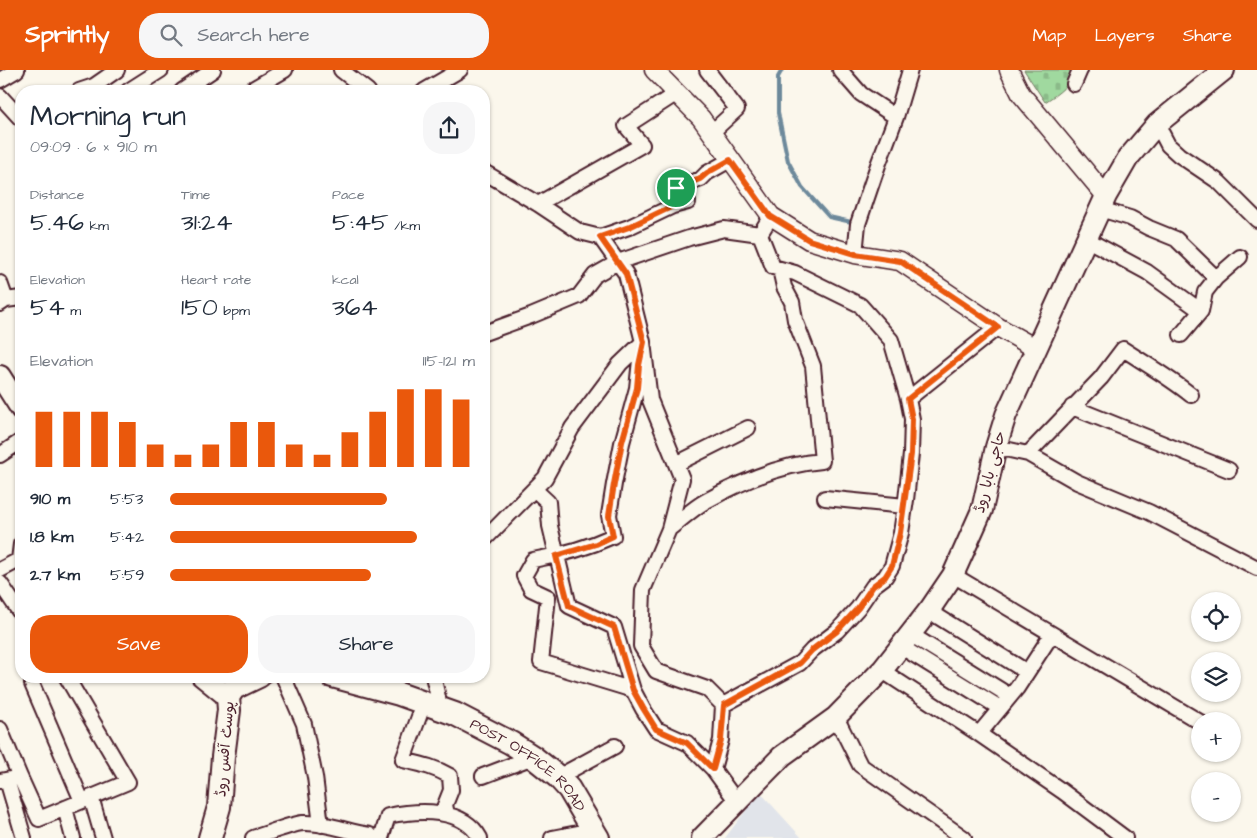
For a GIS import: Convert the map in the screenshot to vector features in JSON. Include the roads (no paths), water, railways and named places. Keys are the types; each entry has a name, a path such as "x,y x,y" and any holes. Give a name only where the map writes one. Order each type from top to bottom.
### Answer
{"main road":[{"name":"حاجی بابا روڈ","path":"702,838 782,756 836,717 881,670 929,611 953,576 982,510 996,448 1006,415 1103,202 1128,158 1157,124 1224,70"},
{"path":"0,376 15,400"},
{"path":"211,683 228,697"},
{"name":"پوسٹ آفس روڈ","path":"210,838 219,807 229,710 228,697 234,688 244,683"},
{"path":"358,683 399,694 432,707"},
{"name":"POST OFFICE ROAD","path":"432,707 455,714 533,757 569,789 596,834"}],"street":[{"path":"0,80 17,70"},
{"path":"95,85 117,70"},
{"path":"137,85 161,70"},
{"path":"191,85 213,70"},
{"path":"260,85 285,70"},
{"path":"341,70 360,85"},
{"path":"434,85 460,70"},
{"path":"654,70 701,118 770,216 809,240 855,254 900,261 998,327 1035,348"},
{"path":"707,70 737,109 711,133"},
{"path":"840,70 861,94 896,117"},
{"path":"855,254 858,224 896,117 910,70"},
{"path":"1008,70 1021,94 1103,202 1149,228 1176,239 1216,278"},
{"path":"1074,84 1080,70"},
{"path":"538,204 642,145 626,126 677,94"},
{"path":"0,96 15,112"},
{"path":"1157,124 1168,145 1179,155 1219,182 1257,220"},
{"path":"490,176 580,232 600,237 629,227 673,206 688,202 676,188 700,179 730,160"},
{"path":"760,234 770,216"},
{"path":"490,331 579,296 595,275 618,262 689,238 724,230 760,234"},
{"path":"724,705 800,663 812,650 837,631 858,608 873,586 885,577 892,566 900,533 911,454 912,419 891,340 860,305 794,273 773,267 760,234"},
{"path":"600,237 626,274 644,342 650,400 682,479 669,529 643,590 641,646 656,671 707,689 724,705"},
{"path":"1086,240 1148,272 1201,311"},
{"path":"1180,335 1201,311 1205,292 1216,278 1240,257"},
{"path":"669,529 705,502 768,471 805,462 822,461 813,366 795,320 792,302 784,287 780,269"},
{"path":"0,283 3,302"},
{"path":"908,399 998,327"},
{"path":"490,534 545,478 572,428 620,364 644,342"},
{"path":"633,690 541,662 548,597 531,589 524,576 533,560 556,556 596,544 613,536 609,516 614,484 622,442 637,388 644,342"},
{"path":"1028,454 1101,378 1123,349 1175,382 1191,395"},
{"path":"1072,407 1229,470"},
{"path":"676,464 748,428"},
{"path":"0,455 15,445"},
{"path":"996,448 1028,454 1076,482 1149,512 1257,568"},
{"path":"534,489 548,502 550,526 556,556 569,606 614,627 633,690 656,729 687,743 713,769 737,802"},
{"path":"825,498 905,506"},
{"path":"0,570 15,562"},
{"path":"953,576 1191,717"},
{"path":"0,583 15,605"},
{"path":"929,611 1027,672"},
{"path":"978,734 1010,696 1052,634"},
{"path":"905,640 1010,696"},
{"path":"905,640 1000,708"},
{"path":"881,670 1062,791 1125,838"},
{"path":"9,779 40,819 128,782 70,683"},
{"path":"286,683 304,724 315,777 321,825"},
{"path":"433,683 432,707 403,760 441,770 450,776 451,790 445,805 447,814"},
{"path":"32,684 87,799 103,838"},
{"path":"713,769 721,740 724,705"},
{"path":"836,717 860,765 964,838"},
{"path":"0,729 9,779 24,838"},
{"path":"558,778 615,746"},
{"path":"483,776 533,757"},
{"path":"64,808 73,838"},
{"path":"388,816 410,811 447,814 474,828 480,838"},
{"path":"381,838 388,816"},
{"path":"388,816 392,834 391,838"},
{"path":"254,838 302,823 370,835 372,838"},
{"path":"552,838 596,834"}],"waterway":[{"path":"782,70 778,77 778,113 788,161 802,187 829,217 856,223"}]}
